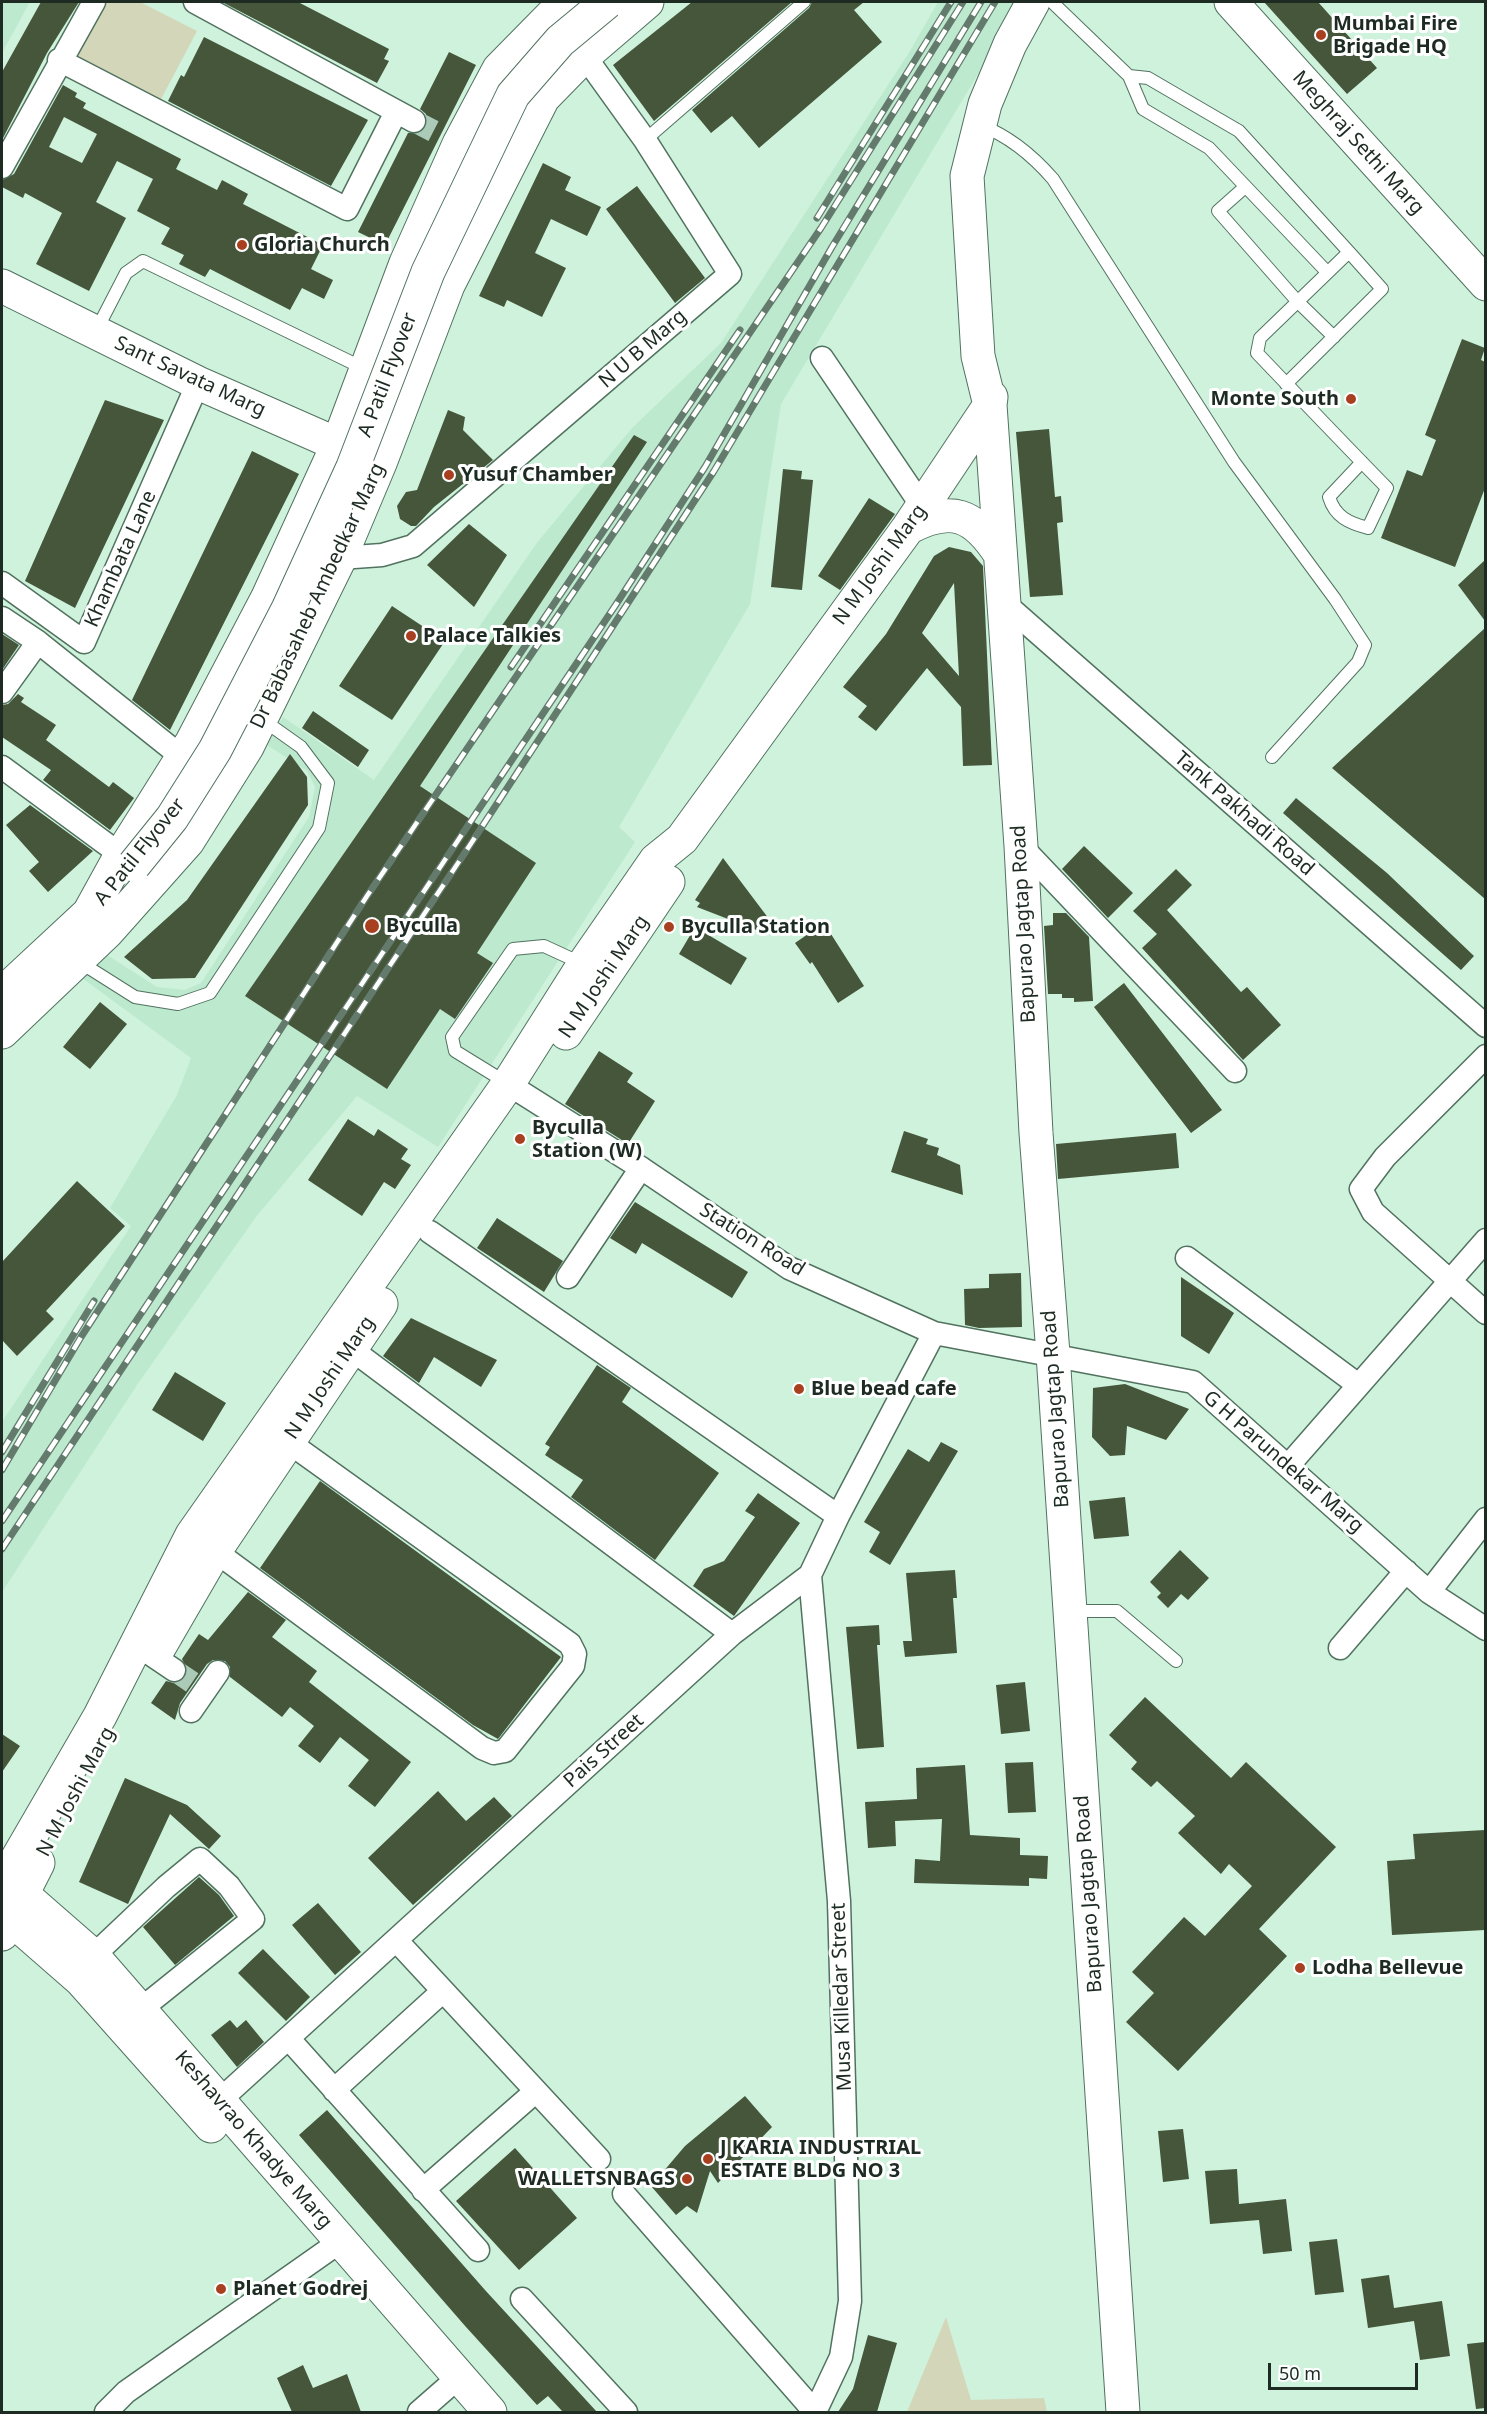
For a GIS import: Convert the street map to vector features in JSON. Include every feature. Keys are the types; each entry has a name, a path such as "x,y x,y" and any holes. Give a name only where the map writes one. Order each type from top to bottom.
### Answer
{"main road":[{"name":"A Patil Flyover","path":"2,994 89,913 128,860 172,818 215,750 288,609 353,467 428,272 513,95 560,41 607,2"},
{"name":"Dr Babasaheb Ambedkar Marg","path":"2,1032 107,932 188,841 247,747 340,558 380,463 448,285 543,98 584,56 647,2"},
{"path":"990,405 978,356 968,176 988,128 1002,109 1047,2"},
{"name":"Meghraj Sethi Marg","path":"1231,2 1485,284"},
{"path":"128,860 267,599 338,444 450,139 499,69 557,4"},
{"name":"Sant Savata Marg","path":"2,286 198,383 380,463"},
{"name":"N M Joshi Marg","path":"6,1901 112,1722 155,1657 203,1543 340,1341 516,1089 593,972 676,871 682,839 915,517 990,405"},
{"name":"Bapurao Jagtap Road","path":"990,405 1021,846 1036,1133 1053,1354 1123,2412"},
{"path":"915,517 951,515 969,520 986,532 1000,554"},
{"name":"N M Joshi Marg","path":"254,1470 287,1442 340,1341 430,1232 516,1089"},
{"name":"Keshavrao Khadye Marg","path":"6,1901 93,1956 141,2009 210,2109"},
{"name":"Keshavrao Khadye Marg","path":"6,1901 210,2109 331,2248 445,2398 490,2412"}],"street":[{"path":"2,167 59,60 94,2"},
{"path":"59,60 347,209 405,116 195,2"},
{"name":"N U B Marg","path":"340,558 382,555 413,546 730,274 645,141 584,56 557,4"},
{"path":"822,358 915,517"},
{"name":"Khambata Lane","path":"2,583 84,642 198,383"},
{"name":"Tank Pakhadi Road","path":"1003,602 1485,1026"},
{"path":"2,618 38,642 182,757"},
{"path":"2,692 38,642"},
{"path":"2,767 128,860"},
{"path":"1021,846 1234,1071"},
{"path":"1485,1056 1385,1157 1361,1189 1373,1212 1485,1313"},
{"name":"Station Road","path":"516,1089 641,1168 789,1268 934,1333 1053,1354"},
{"path":"568,1277 641,1168"},
{"path":"430,1232 838,1516"},
{"path":"1288,1466 1357,1384 1485,1240"},
{"path":"1187,1258 1357,1384"},
{"name":"Pais Street","path":"210,2109 732,1634 810,1575 838,1516 934,1333"},
{"path":"340,1341 732,1634"},
{"name":"G H Parundekar Marg","path":"1053,1354 1192,1382 1429,1592 1485,1629"},
{"path":"203,1543 482,1748 494,1753 506,1751 573,1666 575,1654 570,1644 287,1442"},
{"path":"1429,1592 1485,1519"},
{"path":"1340,1648 1406,1571"},
{"name":"Musa Killedar Street","path":"810,1575 839,1900 850,2301 841,2357 814,2412"},
{"path":"191,1711 202,1690 218,1672"},
{"path":"93,1956 200,1858 229,1886 254,1919 141,2009"},
{"path":"396,1940 599,2159"},
{"path":"334,2090 443,1991"},
{"path":"288,2038 478,2250"},
{"path":"423,2190 535,2092"},
{"path":"624,2194 814,2412"},
{"path":"106,2412 126,2392 331,2248"},
{"path":"522,2300 626,2412"}],"lane":[{"path":"645,141 804,2"},
{"path":"1047,2 1129,76 1143,109 1209,148 1327,272"},
{"path":"1129,76 1148,78 1239,131 1382,289 1287,384"},
{"path":"988,128 1037,161 1053,178 1234,462 1335,599 1365,645 1358,662 1272,757"},
{"path":"1245,187 1218,211 1297,301 1334,337"},
{"path":"1349,252 1260,338 1257,353 1287,384 1362,462 1387,488 1368,528 1346,522 1332,507 1329,497 1362,462"},
{"path":"96,332 126,273 143,261 365,369"},
{"path":"77,960 135,997 178,1004 210,993 319,828 328,783 301,747 260,719"},
{"path":"516,1089 455,1051 452,1037 513,949 544,946 593,972"},
{"path":"1070,1611 1117,1611 1176,1661"}],"shaded area":[{"path":"2,2 30,2 2,53"},
{"path":"106,2 140,2 197,31 159,103 75,60"},
{"path":"938,2 1021,2 781,404 750,604 619,827 635,842 438,1147 357,1096 256,1217 139,1382 2,1592 2,1422 131,1226 110,1208 177,1095 191,1058 82,978 104,953 157,987 185,990 201,983 309,817 315,787 307,771 267,745 283,717 374,780 536,544 632,428 721,343 910,51"},
{"path":"946,2317 971,2400 1044,2398 1047,2412 907,2412"}],"building":[{"path":"41,2 79,2 47,53 2,140 2,72"},
{"path":"222,2 298,2 389,49 384,59 389,61 377,83"},
{"path":"692,2 792,2 654,121 613,65"},
{"path":"812,2 864,2 854,10 882,42 759,148 732,116 711,133 692,110 809,8"},
{"name":"Mumbai Fire Brigade HQ","path":"1264,2 1318,2 1377,68 1347,94"},
{"path":"204,37 368,120 331,186 168,101 181,75 184,77"},
{"path":"449,52 476,65 385,245 358,232 408,133 421,133 426,127 426,114 420,109"},
{"path":"63,85 77,93 75,97 86,103 83,108 181,159 176,169 217,190 222,180 248,194 243,204 323,245 311,269 333,280 324,299 302,288 290,310 210,269 205,277 179,264 184,255 161,244 170,228 137,211 153,179 117,161 96,202 126,218 89,291 36,264 62,213 25,193 23,198 2,187 2,180 14,174","holes":["64,117 97,134 82,163 49,147"]},
{"path":"543,163 571,177 565,190 601,207 587,236 551,219 535,253 566,268 542,317 507,300 504,307 479,296"},
{"path":"637,186 705,278 675,303 606,209"},
{"path":"1462,339 1485,348 1481,360 1485,362 1485,488 1455,567 1381,538 1407,470 1422,476 1436,440 1425,435"},
{"path":"105,400 164,420 75,608 25,581"},
{"name":"Yusuf Chamber","path":"448,410 465,417 463,430 493,460 434,507 416,526 411,526 400,519 397,506 406,492 417,490"},
{"path":"1049,429 1055,497 1061,496 1063,522 1057,523 1063,595 1030,597 1016,432"},
{"path":"634,435 647,442 420,786 536,863 477,953 493,963 455,1019 440,1009 387,1089 245,996"},
{"path":"252,451 299,474 170,730 132,700"},
{"path":"783,469 802,471 801,479 813,480 802,590 771,587"},
{"path":"869,498 895,514 840,590 818,576"},
{"path":"469,524 507,555 474,607 427,565"},
{"path":"949,547 971,552 983,566 992,765 963,766 961,707 927,668 876,731 858,717 867,706 843,687 886,634 934,556","holes":["954,583 959,676 922,633"]},
{"path":"1485,560 1485,621 1458,585"},
{"path":"392,606 445,641 392,720 339,686"},
{"path":"1485,628 1485,899 1332,768"},
{"path":"2,634 19,645 2,670"},
{"path":"18,694 24,698 21,702 56,725 46,740 109,787 113,782 134,798 110,830 43,780 51,770 2,737 2,705 8,704"},
{"path":"313,711 369,750 358,767 302,728"},
{"path":"290,754 307,777 308,805 195,978 152,979 124,957 187,900"},
{"path":"1296,798 1387,873 1474,956 1461,970 1283,813"},
{"path":"30,805 93,851 48,892 29,871 39,862 6,825"},
{"path":"1084,846 1133,893 1108,918 1062,869"},
{"path":"723,858 769,919 759,931 697,907 700,903 695,900"},
{"path":"1176,869 1192,885 1167,910 1241,992 1247,987 1281,1025 1243,1060 1142,948 1157,934 1133,911"},
{"path":"1053,913 1066,913 1089,937 1093,1001 1074,1002 1074,998 1062,998 1062,994 1048,994 1044,926 1053,925"},
{"path":"824,923 864,986 838,1003 812,962 810,964 795,943"},
{"path":"695,927 747,958 731,985 679,954"},
{"path":"1124,983 1222,1110 1191,1133 1094,1007"},
{"path":"100,1002 127,1024 90,1069 63,1047"},
{"path":"599,1051 633,1073 627,1082 655,1101 628,1144 565,1104"},
{"path":"348,1119 374,1136 378,1129 408,1149 401,1159 411,1165 395,1189 384,1182 362,1216 308,1180"},
{"path":"904,1131 928,1139 926,1144 939,1148 937,1155 960,1165 963,1195 891,1172"},
{"path":"1176,1133 1179,1168 1058,1179 1056,1144"},
{"path":"77,1181 125,1226 46,1311 54,1319 17,1356 2,1340 2,1262"},
{"path":"635,1202 748,1272 732,1298 642,1243 636,1254 610,1238"},
{"path":"497,1218 563,1261 544,1292 477,1248"},
{"path":"1021,1273 1022,1327 979,1328 965,1325 964,1289 989,1288 989,1274"},
{"path":"1181,1277 1234,1313 1209,1354 1181,1336"},
{"path":"411,1318 497,1360 481,1387 434,1357 419,1383 383,1356"},
{"path":"597,1365 631,1388 622,1402 719,1473 655,1560 571,1497 583,1480 545,1455 550,1447 545,1444"},
{"path":"175,1372 226,1403 203,1441 152,1410"},
{"path":"1125,1384 1189,1409 1166,1440 1127,1426 1125,1455 1110,1456 1092,1437 1093,1388"},
{"path":"941,1442 958,1451 890,1565 869,1552 880,1532 864,1522 908,1449 929,1462"},
{"path":"320,1481 561,1657 498,1739 473,1725 260,1568"},
{"path":"758,1493 800,1523 734,1616 693,1586 704,1569 724,1561 755,1517 745,1511"},
{"path":"1125,1497 1129,1536 1094,1539 1089,1501"},
{"path":"1180,1550 1209,1578 1188,1600 1181,1594 1168,1608 1157,1597 1161,1593 1150,1582"},
{"path":"955,1570 957,1598 953,1598 957,1653 905,1657 903,1641 912,1641 906,1573"},
{"path":"248,1592 286,1620 272,1637 317,1671 309,1682 411,1762 375,1807 348,1786 369,1760 340,1737 320,1763 298,1746 314,1726 290,1707 282,1717 230,1677 230,1667 225,1661 213,1660 207,1664 180,1703 175,1720 151,1703 166,1681 174,1683 185,1678 187,1670 182,1659 199,1634 208,1640"},
{"path":"879,1625 880,1645 877,1645 884,1747 857,1749 846,1627"},
{"path":"1025,1682 1030,1731 1001,1734 996,1685"},
{"path":"1145,1697 1231,1778 1246,1762 1336,1847 1259,1929 1287,1956 1178,2071 1126,2022 1154,1993 1132,1972 1184,1917 1205,1936 1252,1886 1229,1864 1221,1874 1178,1833 1195,1816 1157,1781 1151,1787 1131,1769 1137,1762 1109,1735"},
{"path":"2,1734 20,1746 2,1772"},
{"path":"1033,1762 1036,1812 1008,1813 1005,1763"},
{"path":"965,1765 970,1835 1020,1838 1020,1855 1048,1856 1047,1879 1029,1878 1029,1886 914,1883 915,1859 940,1861 942,1819 895,1821 896,1846 868,1848 865,1802 917,1799 916,1768"},
{"path":"125,1778 187,1805 221,1836 209,1849 170,1814 128,1904 79,1882"},
{"path":"438,1791 466,1821 494,1797 512,1816 413,1905 368,1858"},
{"path":"1485,1830 1485,1930 1392,1935 1387,1861 1415,1859 1413,1834"},
{"path":"199,1877 219,1895 234,1916 175,1965 143,1927"},
{"path":"318,1903 361,1952 335,1975 292,1925"},
{"path":"263,1949 310,1997 286,2021 238,1973"},
{"path":"230,2020 237,2028 246,2020 264,2042 237,2067 211,2035"},
{"name":"J KARIA INDUSTRIAL ESTATE BLDG NO 3","path":"745,2096 772,2127 718,2183 710,2171 697,2213 687,2206 676,2215 651,2186 685,2146"},
{"path":"327,2110 485,2290 597,2412 563,2412 548,2396 537,2405 466,2327 299,2135"},
{"path":"1183,2129 1189,2179 1163,2182 1158,2131"},
{"path":"515,2148 577,2218 519,2270 456,2201"},
{"path":"1237,2169 1239,2204 1286,2199 1292,2251 1263,2254 1259,2220 1210,2224 1205,2171"},
{"path":"1337,2239 1344,2292 1315,2295 1309,2242"},
{"path":"1389,2275 1394,2308 1442,2301 1450,2356 1420,2360 1414,2321 1368,2328 1361,2279"},
{"path":"868,2335 897,2343 877,2412 838,2412 853,2389"},
{"path":"1485,2342 1485,2408 1476,2409 1467,2344"},
{"path":"303,2365 313,2388 347,2374 361,2412 292,2412 277,2378"}],"tunnel":[{"path":"414,121 441,135"},
{"path":"174,1670 199,1687"}],"railway":[{"path":"817,218 951,2"},
{"path":"2,1470 81,1337 367,896 821,228 963,2"},
{"path":"2,1521 615,606 705,467 832,247 981,2"},
{"path":"2,1549 472,842 714,471 995,2"},
{"path":"511,667 740,330"},
{"path":"2,1452 94,1301"}],"place":[{"name":"Mumbai Fire Brigade HQ","path":"1321,35"},
{"name":"Gloria Church","path":"242,245"},
{"name":"Monte South","path":"1351,399"},
{"name":"Yusuf Chamber","path":"449,475"},
{"name":"Palace Talkies","path":"411,636"},
{"name":"Byculla","path":"372,926"},
{"name":"Byculla Station","path":"669,927"},
{"name":"Byculla Station (W)","path":"520,1139"},
{"name":"Blue bead cafe","path":"799,1389"},
{"name":"Lodha Bellevue","path":"1300,1968"},
{"name":"J KARIA INDUSTRIAL ESTATE BLDG NO 3","path":"708,2159"},
{"name":"WALLETSNBAGS","path":"687,2179"},
{"name":"Planet Godrej","path":"221,2289"}]}
